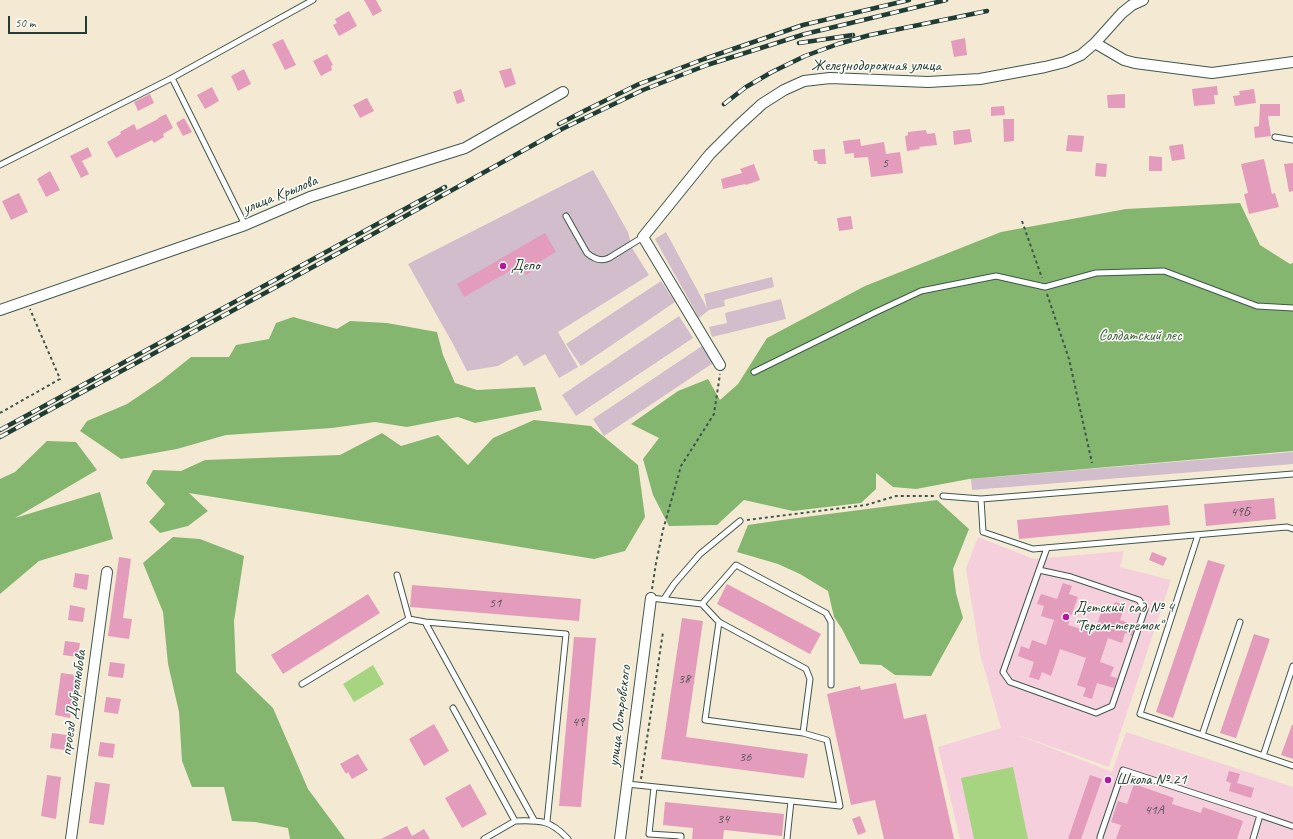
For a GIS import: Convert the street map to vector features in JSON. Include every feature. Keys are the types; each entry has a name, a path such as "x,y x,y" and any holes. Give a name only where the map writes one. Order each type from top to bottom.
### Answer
{"street":[{"name":"Железнодорожная улица","path":"642,237 710,154 762,104 784,90 804,81 830,78 928,82 980,79 1065,62 1081,55 1095,43 1122,13 1132,5 1143,0"},
{"path":"1095,43 1124,60 1135,63 1212,73 1293,62"},
{"name":"улица Крылова","path":"0,310 245,225 310,197 465,148 563,92"},
{"path":"642,237 720,365"},
{"name":"проезд Добролюбова","path":"71,839 107,572"},
{"name":"улица Островского","path":"620,839 651,598"}],"lane":[{"path":"0,165 172,78 314,0"},
{"path":"172,78 245,225"},
{"path":"1275,137 1293,140"},
{"path":"566,216 587,252 598,260 606,260 642,237"},
{"path":"754,372 920,291 996,276 1045,287 1096,273 1164,271 1256,306 1293,308"},
{"path":"943,496 981,499 1293,474"},
{"path":"981,499 983,532 1033,549 1287,526 1293,529"},
{"path":"664,599 674,584 700,554 740,521"},
{"path":"1198,534 1140,714 1293,766"},
{"path":"1040,570 1071,577 1140,600 1145,609 1112,706 1096,713 1010,682 1003,672 1047,548"},
{"path":"702,604 736,565 826,613 831,622 831,685"},
{"path":"397,575 409,619"},
{"path":"651,598 702,604 719,622 806,669 810,679 803,733"},
{"path":"302,684 409,619 425,622 566,634 547,822"},
{"path":"425,622 534,820"},
{"path":"627,784 840,806 827,740 803,733 705,720 719,622"},
{"path":"1202,735 1240,622"},
{"path":"1263,756 1293,666"},
{"path":"453,708 515,821"},
{"path":"1100,839 1122,770 1292,826"},
{"path":"654,787 649,834 681,836 681,839"},
{"path":"787,839 791,801"},
{"path":"1253,839 1260,815"},
{"path":"484,839 515,821 534,820 547,822 561,831 568,839"}],"path":[{"path":"1022,221 1069,359 1092,463"},
{"path":"0,413 60,379 27,300"},
{"path":"651,598 663,530 681,466 714,414 720,365"},
{"path":"740,521 866,505 896,496 943,496"},
{"path":"640,786 663,632"}],"shaded area":[{"path":"593,170 628,232 632,248 649,275 558,332 578,367 559,378 545,354 524,366 517,355 498,366 467,371 408,264"},
{"path":"666,232 707,308 704,294 772,277 774,287 724,300 725,306 709,310 699,318 655,239"},
{"path":"661,281 675,302 581,366 566,344"},
{"path":"781,299 786,319 712,337 709,327 727,323 725,313"},
{"path":"679,316 693,338 576,416 562,395"},
{"path":"702,346 713,363 604,436 593,419"},
{"path":"1293,452 1293,464 972,490 971,479"},
{"path":"978,537 1034,559 1124,551 1120,567 1171,580 1109,767 1016,734 1112,772 1126,732 1293,787 1293,839 960,839 938,747 1001,728 980,654 966,569"}],"green space":[{"name":"Солдатский лес","path":"1240,203 1260,245 1290,264 1293,263 1293,451 969,479 916,489 893,487 876,473 876,489 861,503 793,511 744,500 717,525 669,526 653,495 643,459 659,438 631,424 678,391 708,379 720,400 738,384 767,338 865,286 1001,232 1126,209"},
{"path":"293,317 337,329 350,321 387,323 437,332 443,355 455,383 477,390 535,387 542,410 475,423 458,417 407,427 375,422 332,428 226,435 177,449 121,459 80,431 87,421 127,404 161,381 191,357 229,357 236,345 269,339 276,323"},
{"path":"534,420 591,426 638,465 645,517 625,551 594,559 189,493 208,511 188,526 160,533 149,522 165,504 146,483 153,470 181,471 205,460 340,455 382,433 401,446 438,435 468,465 493,438"},
{"path":"47,441 76,442 97,470 15,518 100,492 113,539 39,561 0,594 0,479 15,472"},
{"path":"937,500 969,529 953,569 956,593 963,618 931,676 895,675 881,665 860,664 834,617 828,591 800,574 778,564 737,552 748,525"},
{"path":"173,537 200,539 244,556 234,621 236,672 273,708 308,789 345,839 290,839 288,828 255,822 232,821 224,787 192,787 182,761 179,712 168,664 163,612 143,563"},
{"path":"373,665 384,684 354,702 343,684"},
{"path":"1013,767 1028,839 974,839 961,778"}],"building":[{"path":"364,0 376,0 382,11 373,16"},
{"path":"349,11 357,26 339,36 333,25 337,23 335,19"},
{"path":"965,38 967,55 954,57 951,41"},
{"path":"283,39 296,65 285,70 272,44"},
{"path":"327,54 333,65 331,66 332,70 321,76 313,61"},
{"path":"511,68 516,84 505,88 499,71"},
{"path":"244,69 251,84 238,91 231,76"},
{"path":"1217,86 1218,95 1214,95 1215,104 1194,106 1192,89"},
{"path":"212,87 219,101 205,109 197,95"},
{"path":"461,89 465,101 457,104 453,92"},
{"path":"1254,89 1256,103 1235,106 1233,96 1240,95 1239,91"},
{"path":"150,94 154,103 138,111 134,102"},
{"path":"1125,94 1125,108 1108,108 1107,95"},
{"path":"367,98 374,111 360,118 353,105"},
{"path":"1260,104 1280,104 1280,116 1268,116 1271,136 1255,138 1254,127 1259,126"},
{"path":"1004,106 1005,115 991,116 991,107"},
{"path":"166,114 173,128 163,134 164,137 154,143 152,140 116,158 107,142 134,124 137,130"},
{"path":"184,118 192,132 183,136 176,123"},
{"path":"1003,119 1014,119 1014,141 1004,142"},
{"path":"970,129 972,142 954,145 953,131"},
{"path":"926,130 927,134 935,133 937,145 919,147 920,149 907,151 905,136 908,135 908,132"},
{"path":"1068,135 1084,136 1082,152 1066,151"},
{"path":"860,139 861,146 884,142 886,154 900,152 903,173 871,177 868,157 854,158 854,153 845,154 843,141"},
{"path":"1183,144 1185,159 1172,161 1169,146"},
{"path":"88,147 92,156 82,161 89,174 81,178 70,156"},
{"path":"825,149 826,164 818,164 817,161 814,161 813,150"},
{"path":"1149,156 1162,157 1162,171 1149,171"},
{"path":"1264,159 1272,194 1275,193 1279,207 1249,214 1244,194 1248,193 1241,164"},
{"path":"1096,163 1107,164 1106,177 1095,176"},
{"path":"1293,163 1293,191 1289,192 1284,164"},
{"path":"754,164 760,180 746,185 723,189 721,179 742,173 740,169"},
{"path":"50,171 60,190 46,197 37,179"},
{"path":"19,193 28,212 11,220 2,201"},
{"path":"851,216 853,229 839,231 837,218"},
{"name":"Депо","path":"545,233 556,252 536,264 538,268 526,275 520,265 464,297 457,284"},
{"path":"1274,498 1276,519 1206,526 1204,504"},
{"path":"1168,505 1170,525 1019,539 1017,520"},
{"path":"1152,552 1167,558 1163,566 1149,560"},
{"path":"119,557 131,559 123,618 132,619 129,639 108,636"},
{"path":"1208,560 1225,565 1173,718 1156,712"},
{"path":"75,573 89,575 87,590 73,587"},
{"path":"1063,583 1072,586 1069,594 1078,597 1068,625 1094,633 1103,607 1112,610 1115,602 1125,605 1120,620 1135,625 1132,636 1125,633 1122,643 1108,638 1100,662 1114,667 1110,676 1117,678 1114,688 1097,683 1092,699 1083,696 1086,688 1077,685 1086,658 1060,649 1051,676 1042,672 1039,680 1029,677 1034,662 1018,656 1021,646 1029,649 1032,640 1046,645 1054,620 1041,616 1044,606 1037,604 1041,594 1057,599"},
{"path":"727,584 821,634 810,654 717,604"},
{"path":"412,585 581,599 579,621 410,607"},
{"path":"368,594 380,613 283,674 271,655"},
{"path":"70,605 85,608 83,622 68,620"},
{"path":"682,618 703,621 686,737 808,754 804,778 661,759"},
{"path":"1254,634 1270,639 1236,738 1220,733"},
{"path":"574,637 596,638 581,807 559,806"},
{"path":"65,641 80,643 78,657 63,655"},
{"path":"110,662 125,664 123,678 108,676"},
{"path":"61,673 76,675 70,718 55,715"},
{"path":"896,683 904,719 926,714 954,839 884,839 875,800 851,805 827,694 860,686 861,690"},
{"path":"106,697 121,699 118,714 104,712"},
{"path":"434,724 449,751 424,766 409,739"},
{"path":"1293,725 1293,759 1281,755"},
{"path":"52,733 67,735 65,750 50,748"},
{"path":"100,742 115,744 113,758 98,756"},
{"path":"358,754 368,770 352,779 348,772 346,774 340,764"},
{"path":"1229,771 1240,774 1237,783 1254,788 1251,798 1229,791 1231,783 1226,781"},
{"path":"47,775 61,777 56,819 41,816"},
{"path":"1090,775 1102,779 1081,839 1068,839"},
{"path":"95,782 110,784 104,825 89,823"},
{"path":"470,784 487,814 462,828 445,798"},
{"path":"1134,784 1174,798 1172,804 1201,813 1203,807 1243,821 1237,839 1116,839 1121,825 1111,822 1118,801 1127,804"},
{"path":"665,802 784,814 782,836 724,830 723,839 692,839 693,828 663,825"},
{"path":"860,816 866,832 858,835 852,819"},
{"path":"407,826 412,836 424,829 430,839 381,839"}],"railway":[{"path":"559,124 639,84 704,59 803,25 909,0"},
{"path":"0,437 346,249 562,129 643,90 707,65 805,34 946,0"},
{"path":"904,28 987,11"},
{"path":"724,104 746,87 805,56 838,44 870,35 909,27"},
{"path":"799,43 853,35"},
{"path":"0,430 445,187"}],"place":[{"name":"Депо","path":"503,266"},
{"name":"Детский сад № 4 \"Терем-теремок\"","path":"1066,617"},
{"name":"Школа № 21","path":"1108,780"}]}
